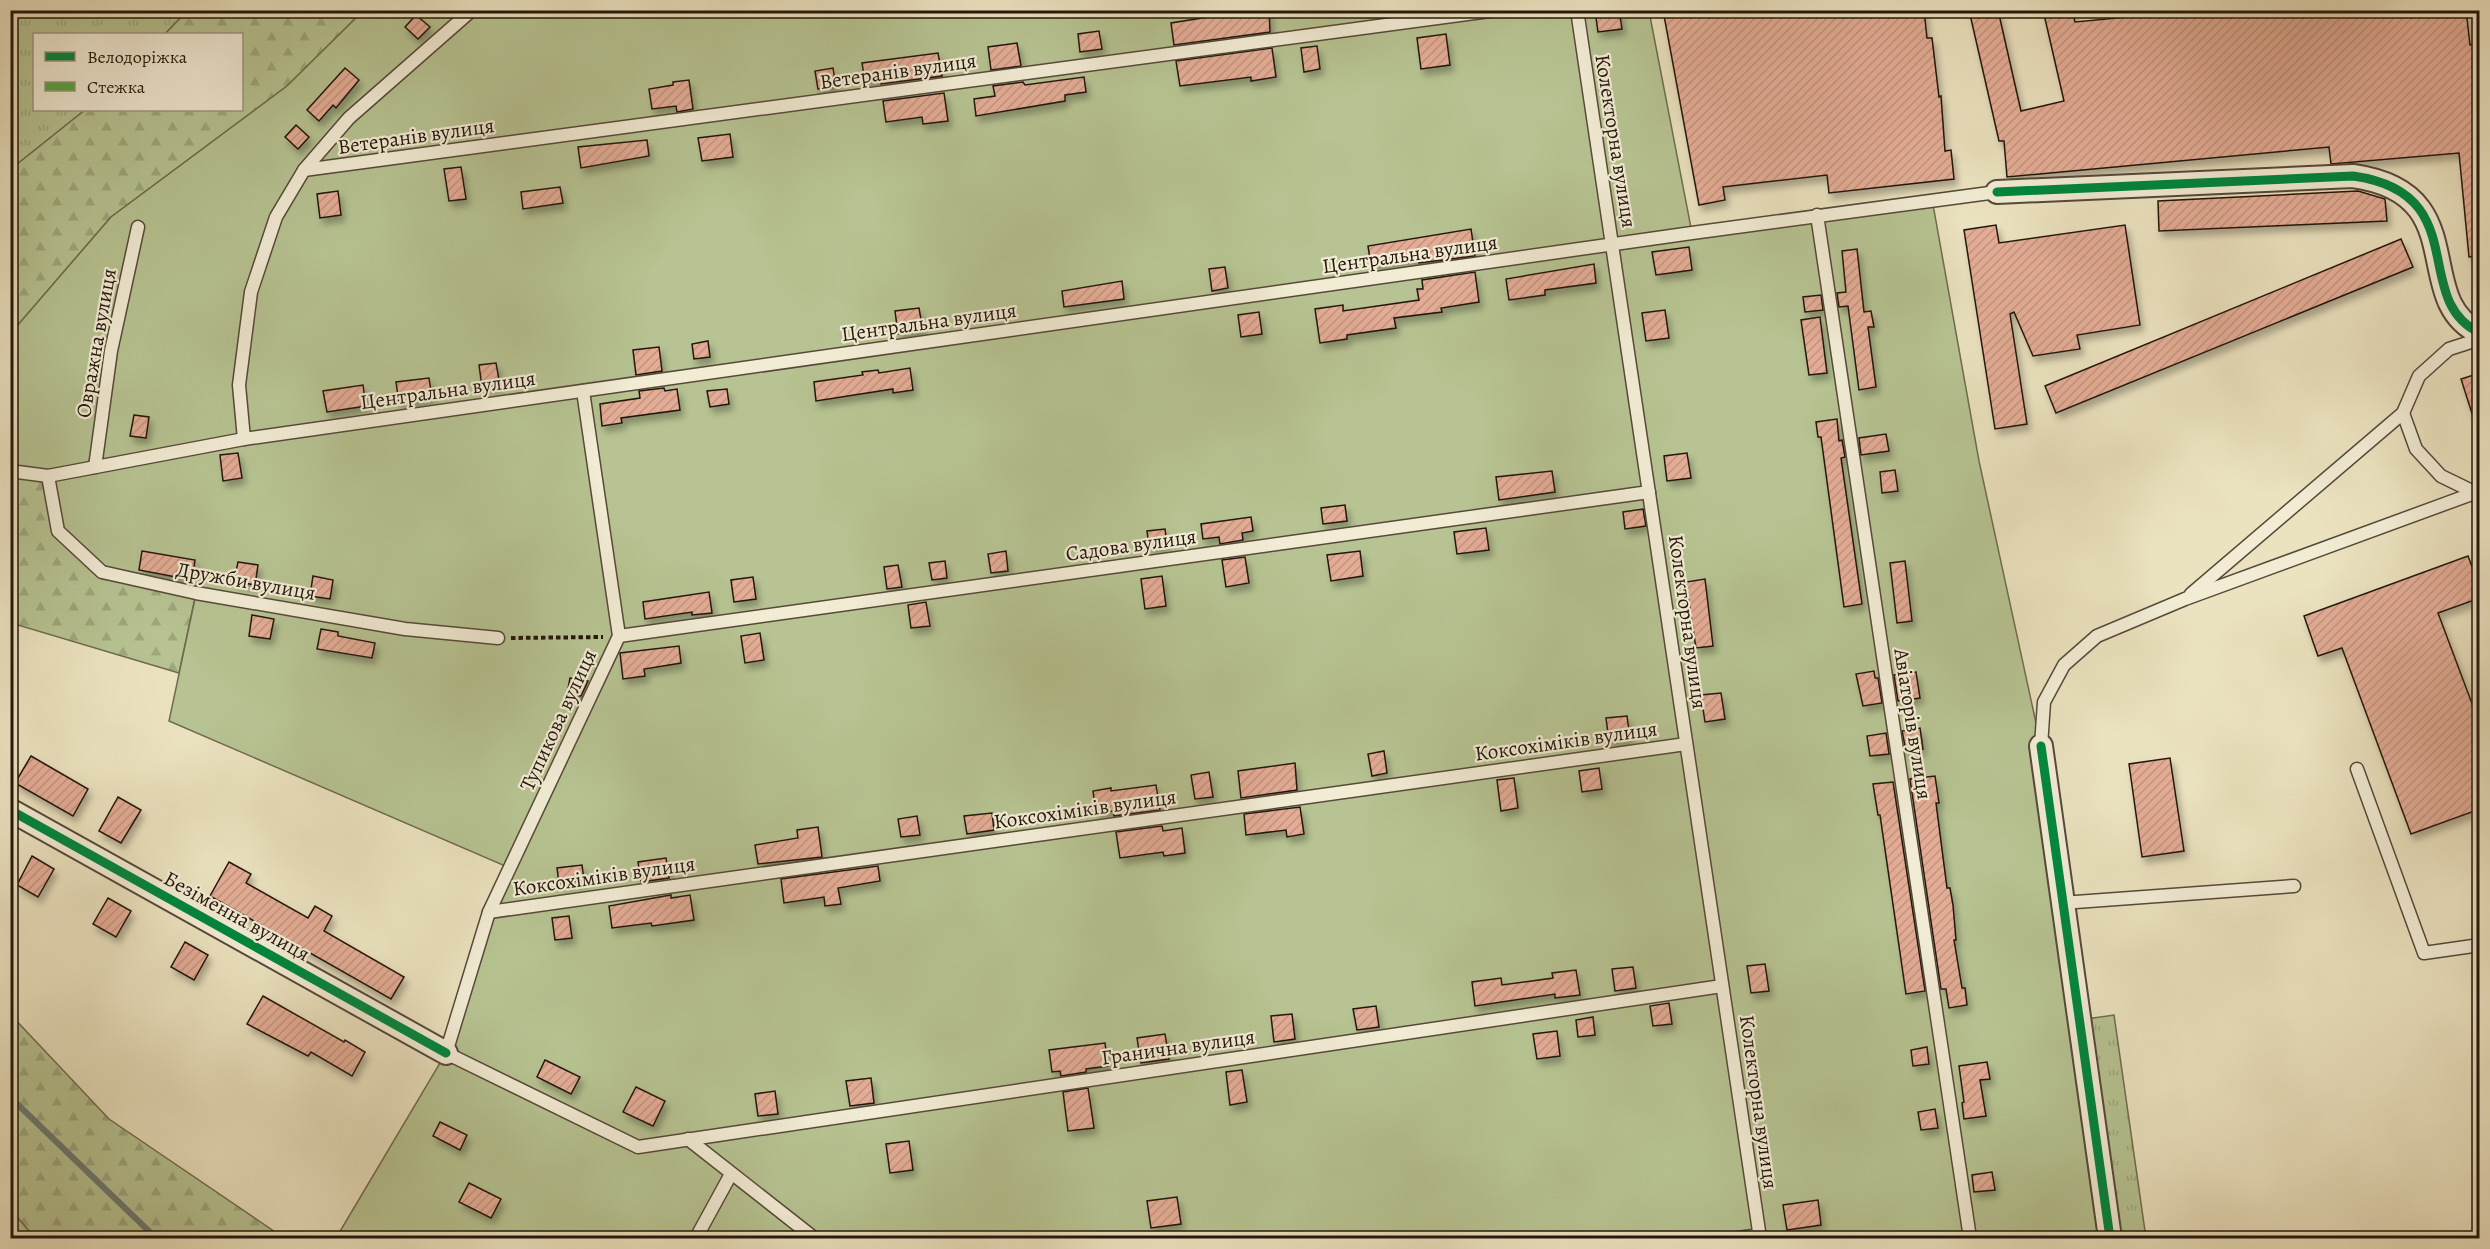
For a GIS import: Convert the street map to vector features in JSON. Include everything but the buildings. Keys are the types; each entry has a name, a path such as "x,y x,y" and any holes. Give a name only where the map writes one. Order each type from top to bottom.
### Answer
{"street":[{"path":"1997,192 2353,176 2372,178 2392,185 2418,206 2428,222 2451,307 2459,319 2480,333"},
{"path":"2041,746 2110,1239"},
{"name":"Безіменна вулиця","path":"10,810 446,1053"}],"lane":[{"path":"244,439 239,385 251,292 276,217 304,170 349,118 472,10"},
{"name":"Ветеранів вулиця","path":"304,170 1497,10"},
{"name":"Колекторна вулиця","path":"1576,10 1760,1237"},
{"name":"Центральна вулиця","path":"10,471 48,476 244,439 1817,215 1997,192"},
{"name":"Авіаторів вулиця","path":"1817,215 1970,1239"},
{"name":"Овражна вулиця","path":"95,467 111,351 138,227"},
{"path":"2185,599 2403,413 2419,376 2449,349 2480,339"},
{"name":"Тупикова вулиця","path":"446,1053 489,912 618,636 583,391"},
{"path":"2403,413 2416,449 2441,476 2478,496"},
{"name":"Дружби вулиця","path":"48,476 58,531 102,572 196,593 405,629 498,638"},
{"name":"Садова вулиця","path":"618,636 1648,492"},
{"path":"2041,746 2044,702 2064,664 2097,636 2185,599 2478,496"},
{"name":"Коксохіміків вулиця","path":"489,912 1686,744"},
{"path":"2357,769 2424,953 2480,945"},
{"path":"2062,903 2294,886"},
{"name":"Гранична вулиця","path":"446,1053 639,1147 1722,986"},
{"path":"688,1139 814,1239"},
{"path":"696,1239 731,1174"},
{"path":"1738,1239 1760,1237"}],"path":[{"path":"498,638 618,636"}],"green space":[{"path":"11,11 187,11 166,33 33,33 33,111 84,111 11,169"},
{"path":"187,11 363,11 287,86 111,217 11,333 11,169 84,111 243,111 243,33 166,33"},
{"path":"363,11 1649,11 1692,233 1932,199 1979,461 2041,746 2110,1238 336,1238 446,1053 510,868 169,721 196,594 102,572 58,531 48,476 11,471 11,333 111,217 287,86"},
{"path":"11,471 48,476 196,593 179,673 11,623"},
{"path":"10,1014 109,1119 284,1238 35,1238 11,1210"},
{"path":"2114,1015 2146,1238 2110,1238 2079,1020"},
{"path":"11,1210 35,1238 11,1238"}],"waterway":[{"path":"10,1097 156,1238"}],"marked path":[{"path":"10,23 17,10"}],"cycle path":[{"path":"1997,192 2353,176 2391,186 2414,203 2428,224 2447,297 2459,317 2480,333"},
{"path":"2041,746 2110,1238"},
{"path":"10,810 446,1053"}]}
